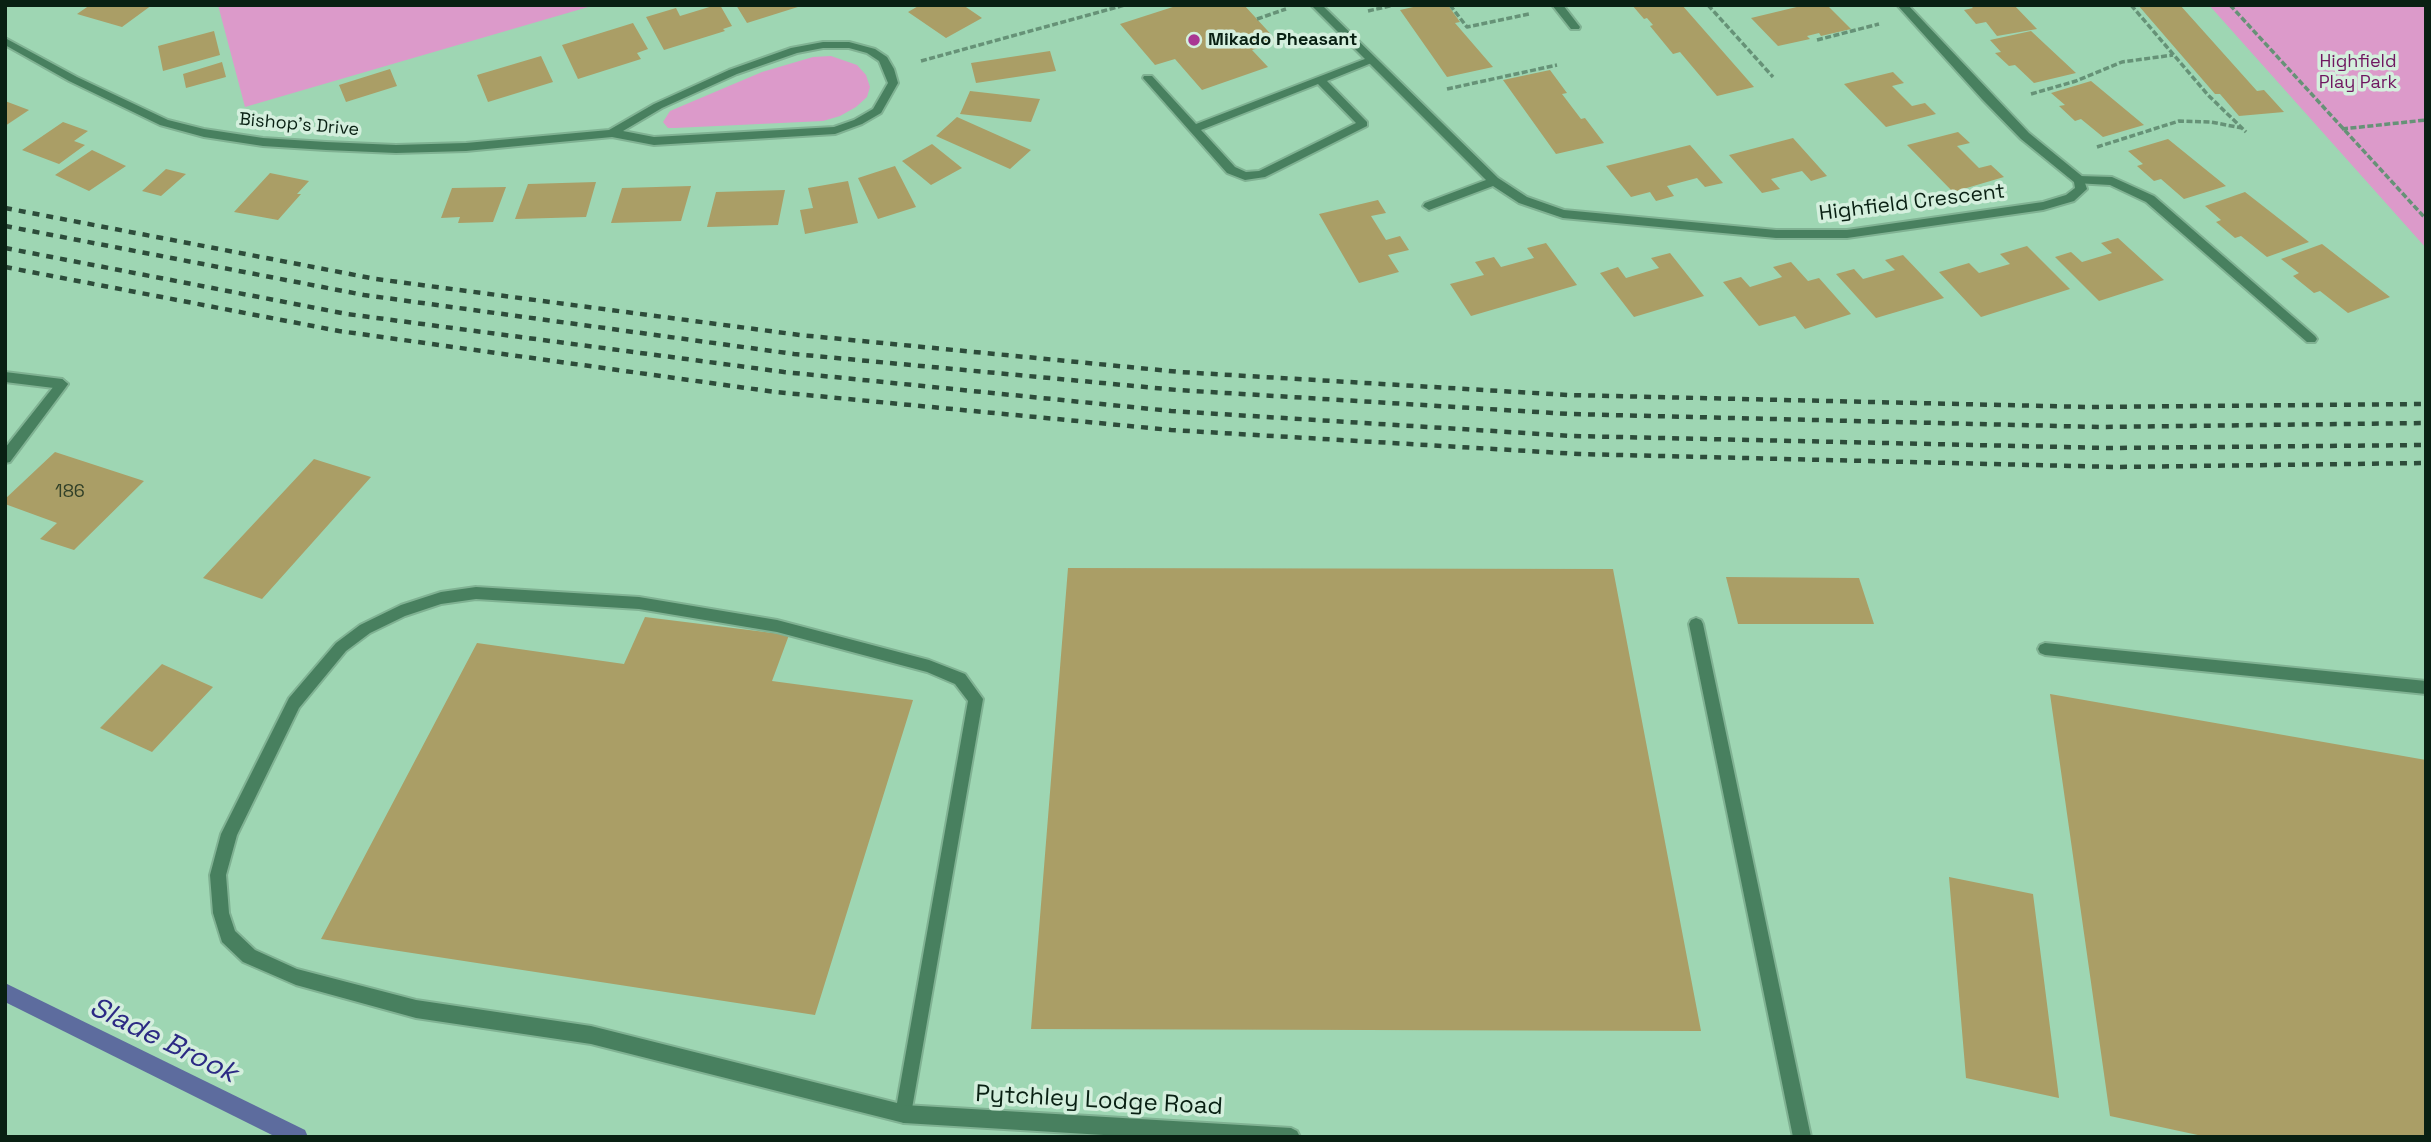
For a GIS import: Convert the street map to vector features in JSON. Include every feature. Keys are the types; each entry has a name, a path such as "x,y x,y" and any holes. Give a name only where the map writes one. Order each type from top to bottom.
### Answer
{"street":[{"name":"Highfield Crescent","path":"1316,5 1494,180 1523,200 1563,214 1776,234 1847,234 2043,206 2070,198 2081,189 2079,180"},
{"path":"1902,5 1993,104 2052,158 2079,180 2112,181 2150,199 2311,339"},
{"path":"1558,6 1575,27"},
{"name":"Bishop's Drive","path":"5,41 129,108 164,123 215,135 263,142 396,149 466,147 612,133 654,141 835,130 858,122 877,111 893,83 883,59 871,51 849,45 822,45 795,50 701,86 612,133"},
{"path":"1195,129 1370,60"},
{"path":"1148,78 1231,170 1245,176 1261,174 1363,124 1320,79"},
{"path":"1429,206 1475,191 1494,180"},
{"path":"5,377 62,384 5,458"},
{"name":"Pytchley Lodge Road","path":"904,1114 976,699 960,679 929,666 776,626 639,603 476,593 441,598 401,611 365,628 341,648 295,703 229,834 218,876 221,914 228,936 249,956 296,977 416,1009 591,1035 904,1114 1291,1137"},
{"path":"1696,624 1802,1137"},
{"path":"2045,649 2426,688"}],"path":[{"path":"889,69 1065,24 1125,5"},
{"path":"1450,5 1467,27 1558,6"},
{"path":"1708,5 1773,77"},
{"path":"2131,5 2173,55 2246,132"},
{"path":"2230,5 2426,219"},
{"path":"1257,19 1287,9"},
{"path":"1817,40 1910,15"},
{"path":"1993,104 2076,81 2122,62 2173,55"},
{"path":"1409,97 1557,65"},
{"path":"2342,129 2426,120"},
{"path":"2052,158 2179,121 2211,122 2242,128"}],"green space":[{"path":"218,5 595,5 245,107"},
{"name":"Highfield Play Park","path":"2209,5 2426,5 2426,248"},
{"path":"831,56 857,65 866,75 870,87 867,97 840,116 823,121 675,128 668,128 663,122 670,111 762,72 813,57"}],"building":[{"path":"90,5 152,5 122,27 77,14"},
{"path":"720,5 732,26 723,29 725,31 664,50 646,17 676,8 680,16"},
{"path":"736,5 801,5 801,6 747,23"},
{"path":"920,5 963,5 982,18 946,38 908,12"},
{"path":"1179,5 1244,5 1278,42 1252,50 1268,67 1202,90 1175,59 1155,65 1120,24"},
{"path":"1422,5 1448,5 1460,22 1455,23 1493,67 1447,77 1400,10"},
{"path":"1632,5 1682,5 1754,87 1717,96 1680,52 1673,54 1650,26 1653,25"},
{"path":"1805,5 1827,5 1851,29 1821,36 1819,33 1807,36 1810,39 1778,46 1751,18"},
{"path":"1970,5 2014,5 2037,29 1997,36 1986,22 1976,24 1964,10 1973,8"},
{"path":"2138,5 2180,5 2257,91 2264,90 2284,112 2239,116 2220,94 2215,94"},
{"path":"633,23 648,49 637,53 641,59 578,79 562,45"},
{"path":"214,31 220,55 163,71 158,46"},
{"path":"2031,31 2076,73 2034,83 2015,65 2009,66 1995,53 2001,52 1990,40"},
{"path":"1050,51 1056,71 976,83 971,63"},
{"path":"541,56 553,82 488,102 477,75"},
{"path":"222,62 226,77 186,88 183,74"},
{"path":"390,69 397,86 346,102 339,85"},
{"path":"1550,70 1567,93 1562,94 1604,143 1556,154 1503,80"},
{"path":"1893,72 1904,83 1892,86 1912,106 1925,103 1936,114 1886,127 1844,84"},
{"path":"2091,81 2144,125 2103,137 2081,119 2075,121 2059,106 2065,105 2051,93"},
{"path":"970,91 1040,99 1031,122 960,114"},
{"path":"5,101 29,110 5,126"},
{"path":"957,117 1031,150 1010,169 936,136"},
{"path":"63,122 88,131 74,141 85,145 59,164 22,150"},
{"path":"1958,132 1970,143 1957,146 1979,168 1991,165 2004,177 1953,192 1907,145"},
{"path":"1793,138 1827,176 1811,181 1802,171 1786,175 1771,179 1780,189 1762,193 1729,155"},
{"path":"2168,139 2226,186 2184,199 2161,179 2154,181 2137,166 2143,164 2128,151"},
{"path":"932,144 962,168 931,185 902,161"},
{"path":"1690,145 1723,183 1705,187 1697,178 1667,186 1674,196 1656,201 1650,192 1631,197 1606,166"},
{"path":"92,150 126,166 89,191 55,175"},
{"path":"895,166 916,207 878,219 858,178"},
{"path":"166,169 186,174 161,196 142,191"},
{"path":"270,173 309,181 278,220 234,212"},
{"path":"848,181 858,223 805,234 800,210 813,208 808,188"},
{"path":"596,182 586,217 515,219 528,184"},
{"path":"691,186 681,221 611,223 622,188"},
{"path":"506,187 493,222 458,223 460,217 441,218 452,188"},
{"path":"785,190 778,225 707,227 716,192"},
{"path":"2245,192 2309,242 2267,257 2241,236 2235,238 2216,222 2221,220 2205,206"},
{"path":"1378,200 1386,213 1371,216 1386,240 1400,236 1409,250 1388,255 1399,272 1359,283 1319,214"},
{"path":"2118,238 2164,280 2099,301 2055,257 2071,252 2082,262 2112,253 2101,243"},
{"path":"1546,243 1577,285 1471,316 1450,284 1484,275 1475,262 1494,257 1501,267 1534,258 1527,248"},
{"path":"2322,244 2390,297 2348,313 2320,291 2314,293 2293,276 2299,273 2281,259"},
{"path":"2027,246 2070,289 1981,317 1939,272 1969,263 1979,273 2010,264 2000,254"},
{"path":"1670,253 1704,296 1634,317 1600,273 1618,267 1626,278 1659,268 1651,258"},
{"path":"1903,255 1944,298 1876,318 1836,274 1854,269 1863,279 1895,270 1885,260"},
{"path":"1791,262 1808,281 1819,278 1851,314 1805,329 1795,316 1759,326 1723,282 1741,277 1750,287 1782,277 1773,267"},
{"path":"55,452 144,481 74,550 40,539 57,523 5,504 5,499"},
{"path":"314,459 371,477 262,599 203,578"},
{"path":"1068,568 1613,569 1701,1031 1031,1029"},
{"path":"1726,577 1859,578 1874,624 1738,624"},
{"path":"645,617 789,635 772,681 913,700 815,1015 321,939 477,643 624,664"},
{"path":"162,664 213,687 152,752 100,728"},
{"path":"2050,694 2426,760 2426,1137 2207,1137 2110,1116"},
{"path":"1949,877 2033,894 2059,1098 1966,1078"}],"waterway":[{"name":"Slade Brook","path":"5,992 298,1137"}],"railway":[{"path":"5,208 376,279 800,335 1180,372 1568,395 2090,407 2426,404"},
{"path":"5,226 364,295 794,354 1177,390 1570,414 2099,427 2426,423"},
{"path":"5,248 347,314 784,372 1171,411 1573,436 2108,448 2426,445"},
{"path":"5,267 339,331 775,392 1171,430 1579,454 2116,467 2426,463"}],"place":[{"name":"Mikado Pheasant","path":"1194,40"}]}
